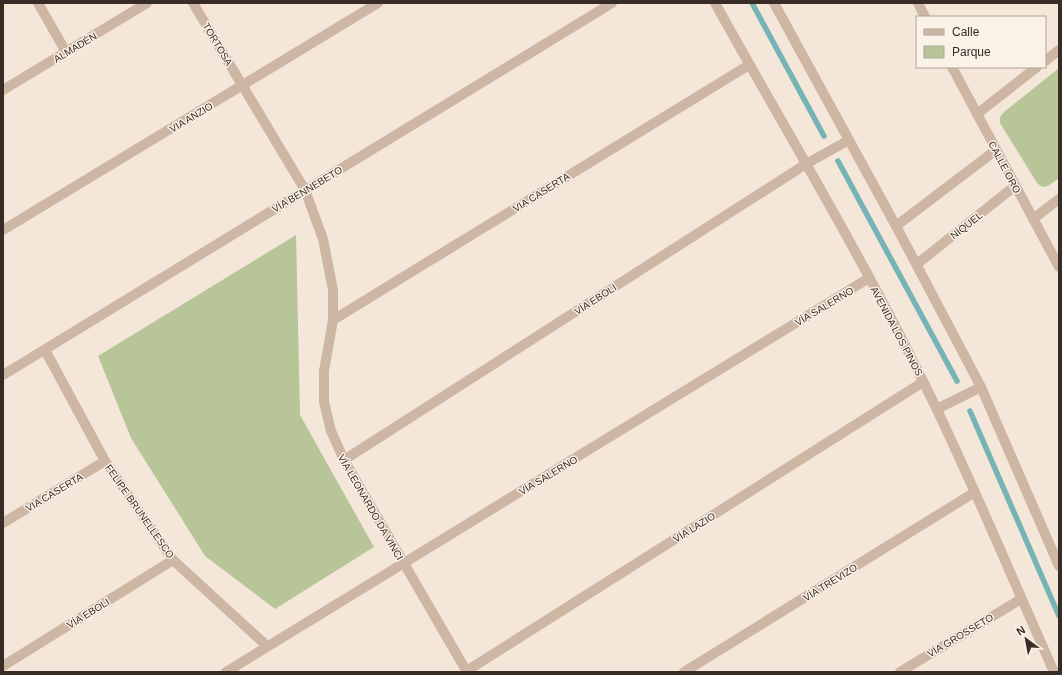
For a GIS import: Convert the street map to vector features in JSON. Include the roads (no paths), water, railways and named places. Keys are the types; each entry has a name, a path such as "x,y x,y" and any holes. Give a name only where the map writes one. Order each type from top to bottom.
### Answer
{"street":[{"path":"38,3 66,52"},
{"name":"ALMADÉN","path":"3,90 147,3"},
{"name":"TORTOSA","path":"193,3 243,86"},
{"name":"VIA ANZIO","path":"3,230 378,3"},
{"name":"VÍA BENNEBETO","path":"3,375 612,3"},
{"name":"AVENIDA LOS PINOS","path":"715,3 869,278 924,382 975,492 1054,672"},
{"path":"774,3 896,226 981,387 1059,566"},
{"path":"921,4 925,16"},
{"path":"1046,60 1059,50"},
{"name":"VIA CASERTA","path":"333,320 749,64"},
{"name":"CALLE ORO","path":"953,68 1059,267"},
{"path":"977,114 1036,68"},
{"name":"VÍA LEONARDO DA VINCI","path":"243,86 305,190 323,238 330,266 333,290 333,320 324,371 324,402 331,431 344,460 466,672"},
{"name":"VÍA EBOLI","path":"344,460 806,164 849,140"},
{"path":"896,226 996,150"},
{"name":"NÍQUEL","path":"916,264 1015,186"},
{"path":"1033,219 1059,199"},
{"name":"VÍA SALERNO","path":"226,672 869,278"},
{"name":"FELIPE BRUNELLESCO","path":"45,350 105,461 173,560 267,646"},
{"name":"VÍA LAZIO","path":"466,672 924,382"},
{"path":"937,410 981,387"},
{"name":"VIA CASERTA","path":"3,523 105,461"},
{"name":"VÍA TREVIZO","path":"684,672 975,492"},
{"name":"VÍA EBOLI","path":"3,666 173,560"},
{"name":"VÍA GROSSETO","path":"900,672 1021,599"}],"waterway":[{"path":"752,3 824,136"},
{"path":"838,161 957,381"},
{"path":"970,411 1059,616"}]}
